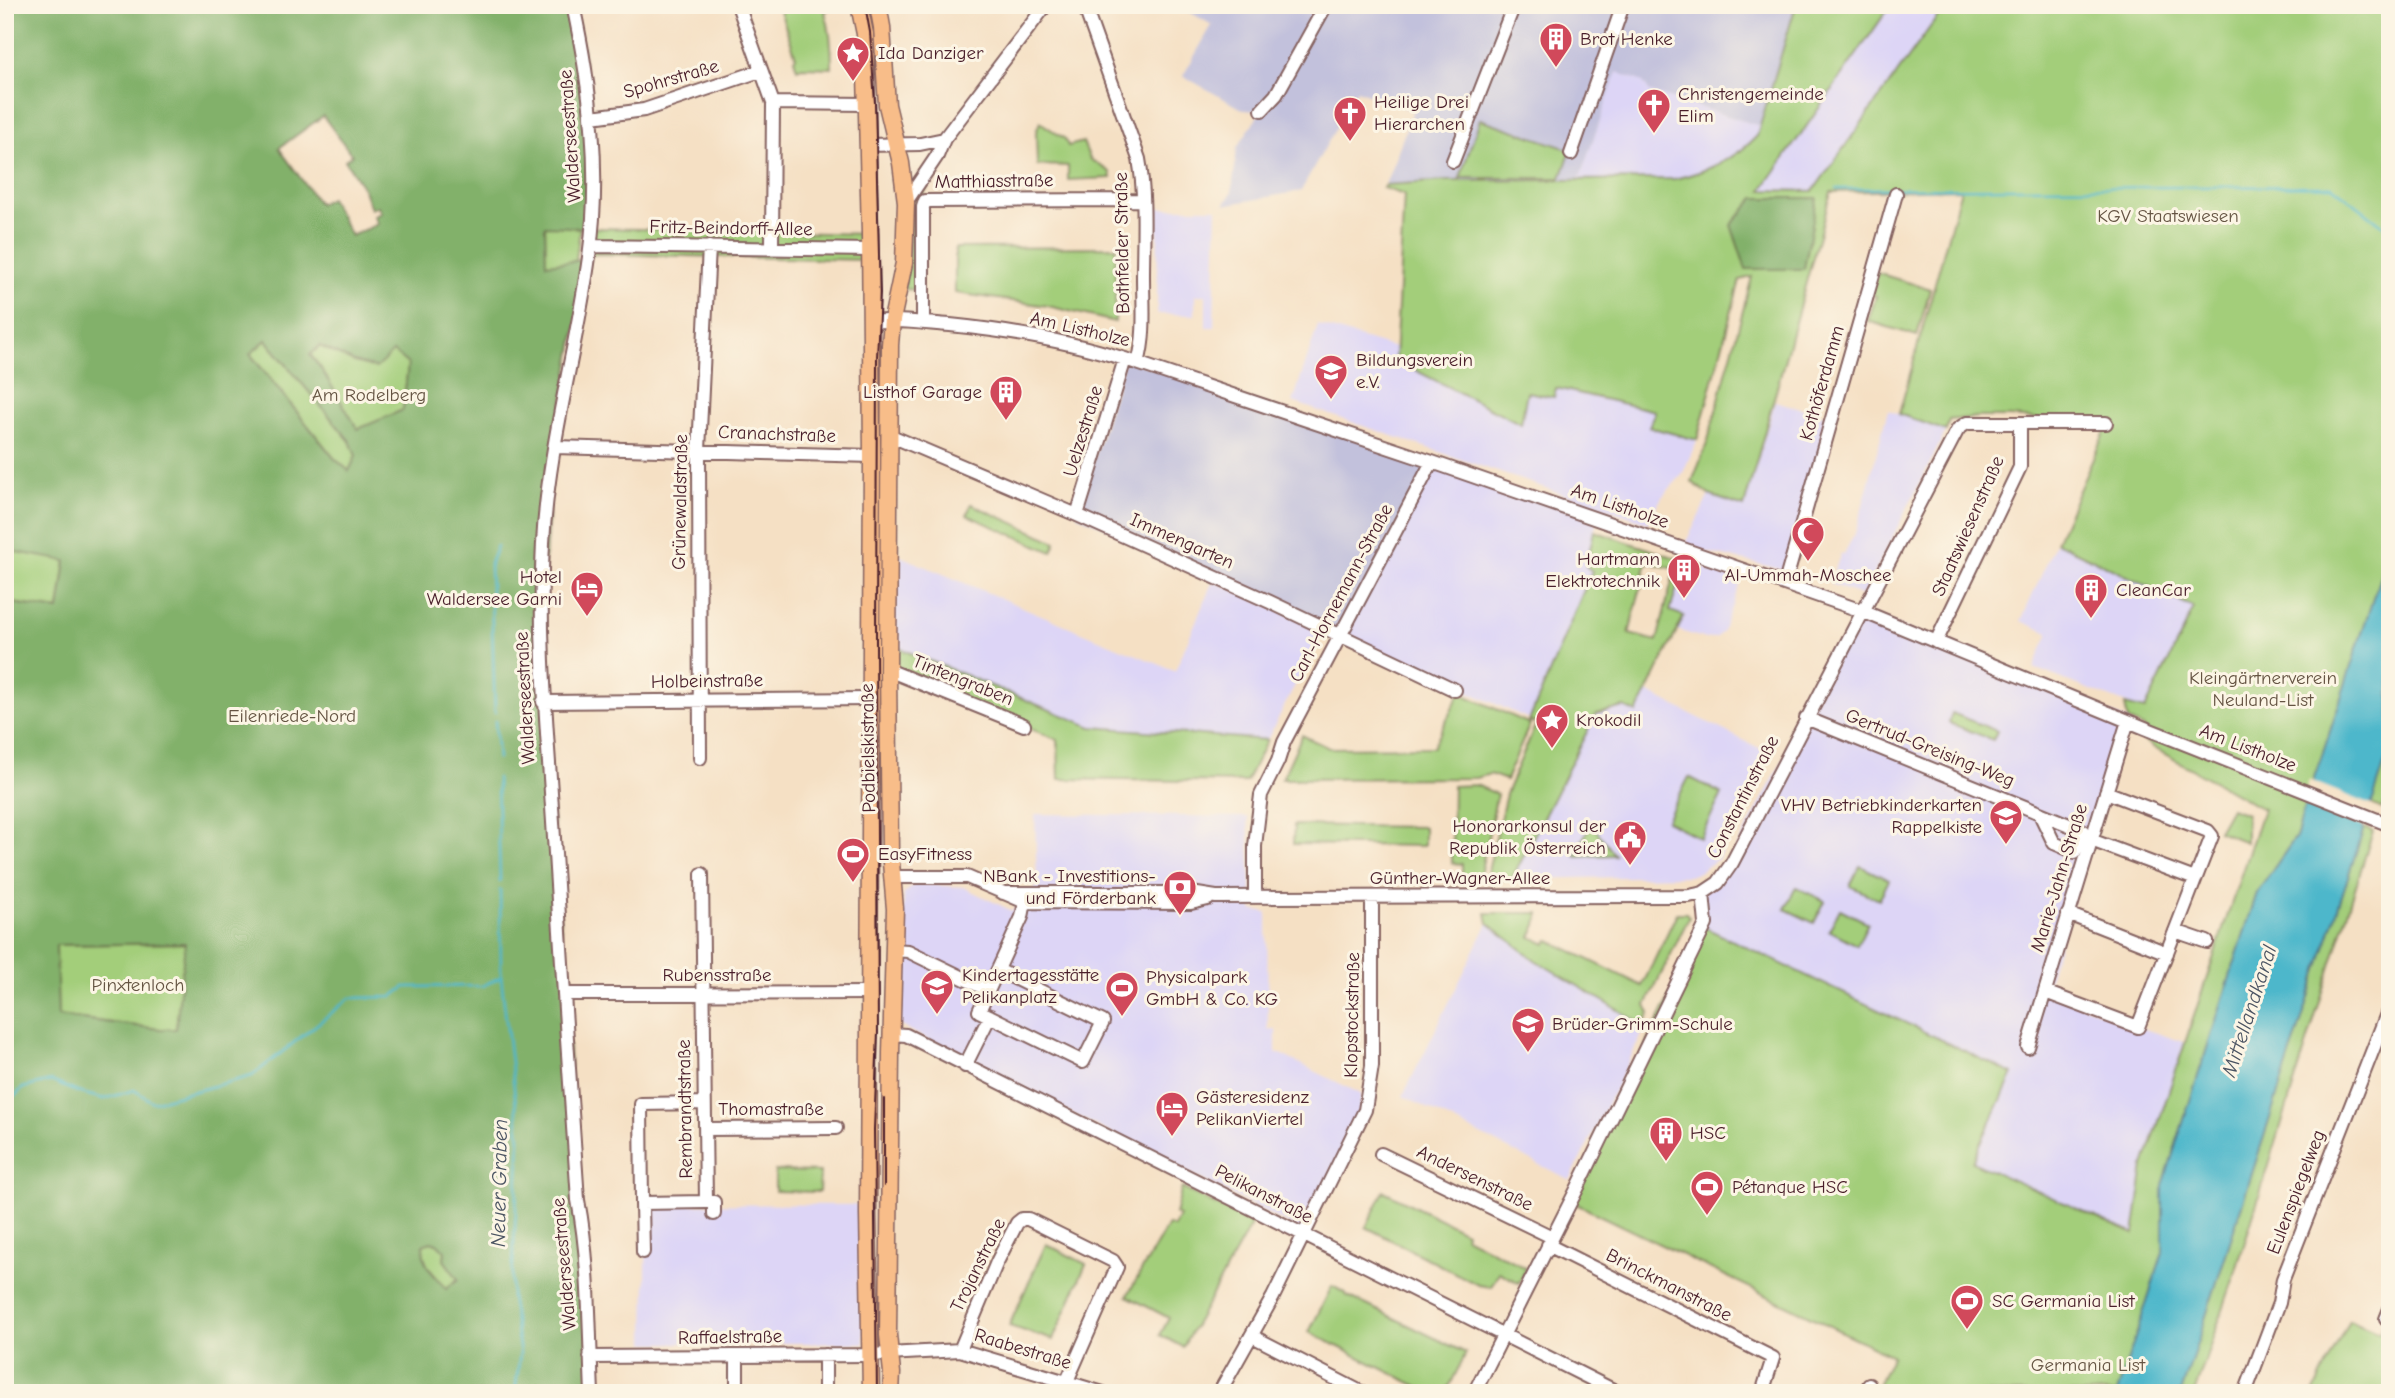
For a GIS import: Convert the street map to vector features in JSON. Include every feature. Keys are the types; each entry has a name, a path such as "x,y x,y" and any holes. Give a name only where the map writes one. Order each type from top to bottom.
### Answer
{"main road":[{"name":"Podbielskistraße","path":"859,5 864,34 872,456 872,876 868,1226 871,1393"},
{"name":"Podbielskistraße","path":"878,5 887,105 904,178 906,202 905,263 892,320 890,345 888,670 890,851 895,902 888,1321 891,1393"},
{"path":"872,876 893,877"},
{"path":"869,1033 891,1034"}],"street":[{"name":"Walderseestraße","path":"573,5 583,49 592,117 594,181 583,303 555,447 543,540 540,625 578,1200 584,1230 592,1393"},
{"path":"738,5 773,103 772,247"},
{"path":"906,202 937,156 944,139 1046,5"},
{"name":"Bothfelder Straße","path":"1084,5 1139,159 1143,183 1141,352 1131,361"},
{"path":"1262,110 1276,95 1326,5"},
{"path":"1452,161 1514,5"},
{"path":"1571,154 1623,5"},
{"name":"Spohrstraße","path":"592,117 654,107 760,71"},
{"path":"773,103 866,104"},
{"path":"867,145 932,143 944,139"},
{"name":"Kothöferdamm","path":"1785,583 1896,194"},
{"name":"Matthiasstraße","path":"923,323 925,201 1143,200"},
{"name":"Fritz-Beindorff-Allee","path":"590,246 870,250"},
{"name":"Grünewaldstraße","path":"700,758 699,450 709,247"},
{"name":"Am Listholze","path":"870,322 892,320 1026,335 1077,345 1131,361 1862,611 2385,823"},
{"name":"Uelzestraße","path":"1077,515 1131,361"},
{"name":"Constantinstraße","path":"1703,893 1718,883 1726,873 1958,429 1967,423 2106,423"},
{"name":"Staatswiesenstraße","path":"1936,642 2020,467 2020,423"},
{"name":"Immengarten","path":"890,435 1077,515 1455,690"},
{"name":"Cranachstraße","path":"555,447 872,456"},
{"name":"Carl-Hornemann-Straße","path":"1255,897 1255,846 1251,836 1250,815 1254,794 1271,756 1284,742 1432,462"},
{"name":"Tintengraben","path":"888,670 1024,725"},
{"name":"Holbeinstraße","path":"543,702 871,699"},
{"name":"Gertrud-Greising-Weg","path":"1805,718 2040,814"},
{"name":"Marie-Jahn-Straße","path":"2028,1047 2128,721"},
{"path":"2045,992 2138,1027 2211,833 2106,792"},
{"path":"2091,840 2195,879"},
{"name":"Rembrandtstraße","path":"702,874 706,1202 714,1202 714,1214"},
{"name":"Günther-Wagner-Allee","path":"893,877 967,877 1025,902 1191,903 1216,897"},
{"name":"Günther-Wagner-Allee","path":"1003,893 1191,892 1216,897 1678,897 1703,893"},
{"path":"1474,1393 1706,924 1703,893"},
{"name":"Klopstockstraße","path":"1219,1393 1252,1336 1359,1126 1370,1087 1372,1066 1372,897"},
{"path":"998,970 1103,1022 1083,1062 979,1011 988,990 1023,917 1025,902"},
{"path":"2068,914 2167,953"},
{"path":"2175,931 2207,942"},
{"path":"893,950 908,951 988,990"},
{"name":"Rubensstraße","path":"564,994 870,993"},
{"name":"Eulenspiegelweg","path":"2245,1393 2279,1303 2283,1279 2390,1006"},
{"path":"965,1066 990,1016"},
{"name":"Pelikanstraße","path":"891,1034 906,1035 1619,1393"},
{"path":"643,1252 640,1098 704,1103"},
{"name":"Thomastraße","path":"705,1129 836,1128"},
{"name":"Andersenstraße","path":"1381,1154 1550,1241"},
{"path":"642,1203 706,1202"},
{"name":"Trojanstraße","path":"960,1350 1012,1233 1022,1219 1028,1219 1113,1261 1117,1267 1067,1381"},
{"name":"Brinckmanstraße","path":"1550,1241 1773,1359 1762,1393"},
{"path":"1252,1336 1363,1393"},
{"name":"Raabestraße","path":"890,1354 960,1350 1103,1393"},
{"path":"870,1355 890,1354"},
{"name":"Raffaelstraße","path":"590,1357 870,1355"},
{"path":"737,1356 737,1393"},
{"path":"825,1356 825,1393"}],"shaded area":[{"path":"1177,5 1796,5 1760,126 1650,92 1643,82 1617,72 1579,180 1385,185 1413,111 1357,90 1301,191 1224,205 1232,192 1237,148 1261,111 1244,110 1183,76 1212,25"},
{"path":"1892,5 1946,5 1813,191 1761,190"},
{"path":"1617,72 1643,82 1650,92 1760,126 1757,136 1732,157 1697,174 1674,179 1579,180"},
{"path":"1158,208 1217,208 1214,327 1206,327 1206,295 1195,295 1195,315 1157,314"},
{"path":"1318,325 1395,348 1395,360 1520,424 1527,392 1553,397 1555,388 1656,411 1650,427 1697,440 1682,475 1662,497 1648,523 1293,402"},
{"path":"1125,359 1432,462 1340,634 1077,515"},
{"path":"1775,401 1831,417 1785,570 1684,547 1709,495 1745,506"},
{"path":"1888,410 1946,431 1863,596 1830,584 1841,553 1844,554 1856,531"},
{"path":"1432,462 1598,519 1594,531 1592,571 1529,719 1340,634"},
{"path":"2056,542 2194,608 2145,711 2034,668 2049,633 2021,621"},
{"path":"888,551 1175,671 1213,581 1323,630 1267,740 1092,727 888,643"},
{"path":"1685,561 1741,581 1722,632 1717,637 1706,639 1677,630 1684,616 1670,612"},
{"path":"1862,611 2128,721 2045,991 2184,1042 2144,1166 2134,1235 1971,1162 2012,1074 1704,927 1703,893 1718,883"},
{"path":"1647,692 1771,754 1718,859 1689,876 1512,879 1596,714 1624,707 1637,713"},
{"path":"1035,814 1248,817 1252,910 1267,913 1268,1029 1276,1030 1276,1052 1361,1094 1360,1111 1304,1232 899,1025 904,894 915,884 963,887 1012,911 1037,886"},
{"name":"Brüder-Grimm-Schule","path":"1488,923 1535,960 1646,1026 1570,1180 1403,1096"},
{"path":"647,1204 863,1205 864,1343 645,1343"}],"green space":[{"name":"Eilenriede-Nord","path":"5,5 573,5 583,49 592,228 545,226 546,264 576,261 589,256 552,463 540,626 592,1393 5,1393 5,602 59,610 66,561 5,550","holes":["323,116 352,155 345,160 363,188 371,209 378,206 381,213 374,216 378,224 351,236 330,198 319,204 279,148","266,340 350,441 356,456 349,471 334,458 250,354","320,346 354,362 376,368 393,352 408,364 403,410 358,429 310,355","185,943 176,1029 58,1016 56,945","437,1243 445,1251 444,1260 458,1279 446,1289 425,1260 423,1245"]},
{"path":"778,5 826,5 832,68 797,69 794,59 796,57"},
{"path":"1796,5 1891,5 1762,190 1813,191 1946,5 2390,5 2390,546 2297,835 2257,893 2163,1185 2163,1252 2117,1393 1874,1393 1892,1356 1570,1201 1704,927 2013,1074 1972,1162 2134,1234 2144,1166 2263,809 2156,749 2143,740 2145,728 2128,721 2125,705 2145,710 2194,608 2056,542 2108,425 1979,417 1949,420 1946,431 1899,414 1961,189 1831,192 1744,507 1709,495 1692,482 1707,444 1752,277 1740,280 1697,440 1649,427 1655,411 1556,388 1554,397 1527,392 1521,424 1395,360 1404,195 1383,188 1385,185 1447,181 1674,179 1708,169 1739,152 1757,136"},
{"path":"1480,119 1571,150 1561,178 1460,178"},
{"path":"1040,122 1065,139 1068,146 1083,142 1090,159 1110,172 1111,178 1068,180 1068,166 1037,165 1036,132"},
{"path":"926,179 929,184 920,200 919,290 904,289 913,205 917,192"},
{"path":"1755,198 1817,198 1804,269 1746,269 1731,225"},
{"path":"545,225 580,228 576,261 546,264"},
{"path":"592,228 870,234 864,260 597,254 589,256"},
{"path":"1116,247 1115,322 1048,306 955,293 955,248"},
{"path":"1877,273 1930,289 1917,336 1868,321 1876,296 1871,294"},
{"path":"266,340 350,441 356,456 349,471 334,458 250,354"},
{"name":"Am Rodelberg","path":"320,346 354,362 393,351 408,364 403,410 358,430 310,354"},
{"path":"971,504 1056,542 1052,552 967,515"},
{"path":"1594,531 1685,561 1670,611 1684,616 1637,713 1624,707 1596,714 1512,879 1486,880 1506,794 1536,724 1529,721 1592,571 1586,566","holes":["1647,562 1675,569 1657,641 1629,634"]},
{"path":"5,550 66,560 59,610 5,602"},
{"path":"891,645 1092,727 1267,740 1246,782 1059,779 1058,740 894,673"},
{"path":"1460,693 1530,724 1506,780 1490,774 1476,778 1282,779 1302,735 1329,748 1433,747"},
{"path":"1952,713 1997,731 1993,740 1949,723"},
{"path":"2390,747 2390,793 2382,809 2371,804"},
{"path":"1689,777 1722,794 1700,838 1666,821"},
{"path":"1476,785 1497,794 1479,880 1458,881 1462,864 1452,863 1452,851 1463,851 1452,849 1453,786"},
{"path":"2231,808 2246,814 2246,842 2218,831"},
{"path":"1591,823 1615,855 1575,856"},
{"path":"1294,825 1424,827 1424,846 1293,844"},
{"path":"2364,827 2373,831 2233,1280 2194,1393 2181,1393"},
{"path":"1860,866 1889,880 1879,900 1850,886"},
{"path":"1796,887 1825,901 1814,923 1785,909"},
{"path":"1840,909 1868,923 1857,945 1829,930"},
{"path":"1486,913 1539,913 1531,937 1546,944 1549,940 1642,986 1677,913 1686,913 1689,917 1646,1005 1650,1013 1643,1025 1535,960 1488,923"},
{"name":"Pinxtenloch","path":"186,943 176,1029 58,1016 55,945"},
{"path":"775,1171 820,1172 819,1192 775,1191"},
{"path":"1182,1188 1252,1223 1183,1347 1160,1335 1169,1318 1127,1296 1168,1225 1174,1227 1179,1216 1175,1214"},
{"path":"1384,1191 1466,1232 1465,1237 1526,1268 1519,1283 1499,1272 1491,1287 1478,1285 1366,1227"},
{"path":"426,1242 437,1243 445,1251 444,1260 458,1279 446,1289 427,1265 423,1253 423,1245"},
{"path":"1046,1244 1086,1264 1053,1340 1009,1326"},
{"path":"1332,1286 1466,1353 1446,1393 1431,1393 1309,1332"},
{"path":"2349,1320 2379,1333 2384,1322 2390,1324 2390,1393 2313,1393"}],"water":[{"name":"Mittellandkanal","path":"2390,546 2390,747 2181,1393 2117,1393 2163,1252 2163,1185 2257,893 2297,835"}],"pier":[{"path":"2309,780 2374,806 2367,828 2302,803"}],"waterway":[{"path":"1837,189 2332,186 2390,231"},
{"name":"Neuer Graben","path":"495,712 490,564 497,546"},
{"name":"Neuer Graben","path":"495,721 498,759"},
{"name":"Neuer Graben","path":"497,778 500,881"},
{"name":"Neuer Graben","path":"500,890 501,977 520,1139 511,1297 520,1353 515,1393"},
{"path":"5,1105 23,1088 51,1081 104,1099 134,1090 153,1102 252,1076 350,998 392,997 405,987 482,986 501,977"}],"tram line":[{"path":"865,5 870,32 875,103 880,293 877,358 876,641 878,1033 874,1129 877,1393"},
{"path":"884,1099 884,1186"}],"place":[{"name":"Brot Henke","path":"1556,69"},
{"name":"Ida Danziger","path":"853,83"},
{"name":"Christengemeinde Elim","path":"1654,135"},
{"name":"Heilige Drei Hierarchen","path":"1350,143"},
{"name":"Bildungsverein e.V.","path":"1331,401"},
{"name":"Listhof Garage","path":"1006,422"},
{"name":"Al-Ummah-Moschee","path":"1808,563"},
{"name":"Hartmann Elektrotechnik","path":"1684,600"},
{"name":"Hotel Waldersee Garni","path":"587,618"},
{"name":"CleanCar","path":"2091,620"},
{"name":"Krokodil","path":"1552,750"},
{"name":"VHV Betriebkinderkarten Rappelkiste","path":"2006,846"},
{"name":"Honorarkonsul der Republik Österreich","path":"1630,867"},
{"name":"EasyFitness","path":"853,884"},
{"name":"NBank - Investitions- und Förderbank","path":"1180,917"},
{"name":"Kindertagesstätte Pelikanplatz","path":"937,1016"},
{"name":"Physicalpark GmbH & Co. KG","path":"1122,1018"},
{"name":"Brüder-Grimm-Schule","path":"1528,1054"},
{"name":"Gästeresidenz PelikanViertel","path":"1172,1138"},
{"name":"HSC","path":"1666,1163"},
{"name":"Pétanque HSC","path":"1707,1217"},
{"name":"SC Germania List","path":"1967,1331"}],"park label":[{"name":"KGV Staatswiesen","path":"2168,216"},
{"name":"Kleingärtnerverein Neuland-List","path":"2263,689"},
{"name":"Germania List","path":"2088,1365"}]}
